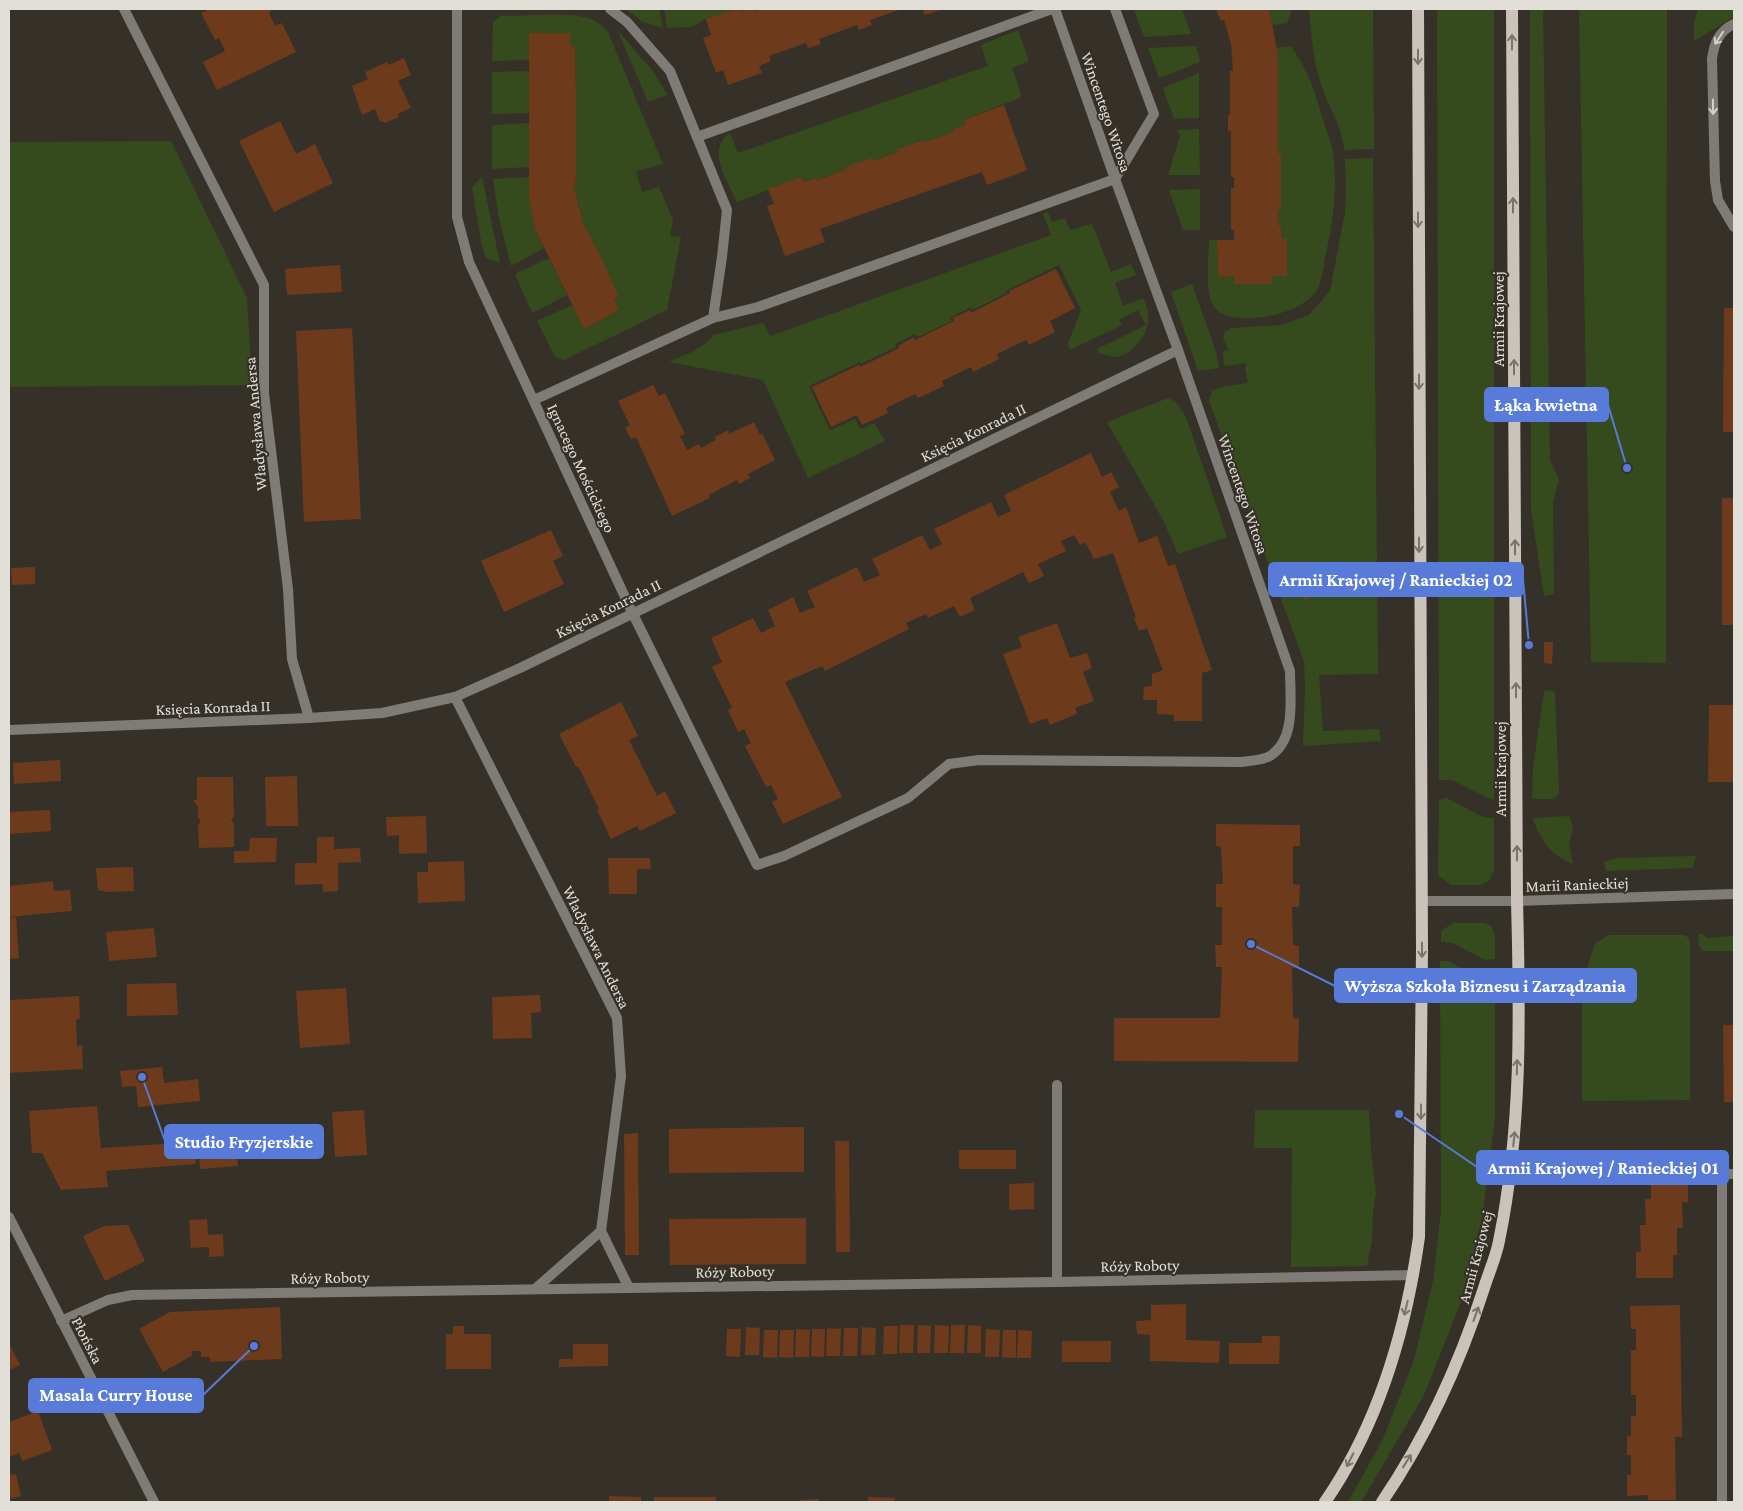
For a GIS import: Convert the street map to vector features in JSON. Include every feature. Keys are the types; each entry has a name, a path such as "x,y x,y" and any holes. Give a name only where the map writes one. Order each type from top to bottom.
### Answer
{"main road":[{"path":"1325,1502 1343,1473 1370,1419 1397,1347 1414,1275 1419,1237 1421,901 1418,9"},
{"name":"Armii Krajowej","path":"1382,1502 1418,1444 1449,1381 1477,1312 1499,1243 1511,1175 1516,1116 1519,990 1512,9"}],"street":[{"name":"Władysława Andersa","path":"124,9 264,285 264,393 288,589 292,659 309,718"},
{"name":"Ignacego Mościckiego","path":"457,9 457,217 469,262 632,612 757,865 807,845"},
{"path":"610,9 627,22 670,70 727,210 713,318"},
{"path":"697,137 1054,9"},
{"name":"Wincentego Witosa","path":"807,845 908,798 949,764 979,760 1241,762 1268,757 1283,744 1289,721 1290,670 1178,350 1054,9"},
{"path":"534,400 713,318 758,307 1115,179 1154,114 1115,9"},
{"path":"1734,24 1727,27 1718,36 1713,47 1712,59 1715,181 1718,200 1734,226"},
{"name":"Księcia Konrada II","path":"9,730 309,718 382,713 455,698 1178,350"},
{"name":"Władysława Andersa","path":"455,698 616,1018 621,1076 602,1231"},
{"name":"Marii Ranieckiej","path":"1421,901 1517,901 1734,894"},
{"path":"1057,1085 1057,1282"},
{"path":"1722,1502 1722,1174 1734,1174"},
{"name":"Płońska","path":"9,1217 154,1502"},
{"path":"535,1288 602,1231 629,1288"},
{"name":"Róży Roboty","path":"61,1321 108,1300 132,1296 1414,1275"}],"green space":[{"path":"626,9 659,9 663,28 643,22"},
{"path":"664,9 736,9 706,19 691,27 667,28"},
{"path":"1134,9 1182,9 1191,34 1144,37"},
{"path":"1268,9 1292,9 1287,23 1272,25"},
{"path":"1309,9 1373,9 1374,149 1344,150 1338,123 1323,90 1318,72"},
{"path":"1437,9 1494,9 1494,799 1488,798 1452,780 1439,780"},
{"path":"1530,9 1543,9 1550,460 1559,480 1553,501 1554,594 1544,596 1531,510"},
{"path":"1579,9 1667,9 1666,663 1591,662"},
{"path":"1698,9 1734,9 1734,17 1694,41 1694,24"},
{"path":"501,16 580,16 594,21 608,32 663,164 636,171 642,192 659,187 673,220 670,236 681,237 667,310 564,360 555,357 537,321 572,305 584,329 619,310 614,299 618,297 600,255 581,219 574,188 576,179 575,47 570,46 569,33 530,33 529,60 492,61 493,22"},
{"path":"1018,30 1029,61 1012,68 1022,97 964,120 965,125 953,129 954,132 925,142 923,140 898,149 898,152 817,180 816,178 803,182 801,177 737,202 724,176 719,157 719,148 723,140 730,133 738,153 988,66 981,45"},
{"path":"618,31 653,71 667,95 648,102"},
{"path":"1196,46 1200,62 1159,78 1148,48"},
{"path":"1291,46 1303,65 1311,84 1332,147 1334,160 1334,200 1323,272 1317,290 1310,299 1298,306 1268,316 1237,318 1224,315 1215,308 1209,294 1209,240 1217,240 1218,277 1234,276 1234,283 1272,276 1287,276 1287,240 1282,239 1278,210 1281,209 1281,154 1278,154 1278,55 1276,48"},
{"path":"529,71 529,113 492,114 492,72"},
{"path":"1199,73 1199,118 1174,119 1163,88"},
{"path":"529,123 529,167 492,169 492,125"},
{"path":"1199,129 1200,175 1168,175 1180,136 1177,130"},
{"path":"171,141 247,298 252,385 9,387 9,142"},
{"path":"1373,158 1378,674 1319,675 1323,731 1379,729 1381,741 1303,746 1304,662 1209,401 1212,391 1221,387 1248,383 1245,368 1247,363 1224,366 1223,351 1229,350 1223,338 1225,332 1231,328 1282,325 1309,315 1330,291 1345,212 1345,159"},
{"path":"482,177 500,263 486,258 481,241 472,187"},
{"path":"529,177 535,229 544,248 511,266 499,219 493,179"},
{"path":"1200,189 1200,230 1183,230 1169,190"},
{"path":"1048,212 1052,222 1065,218 1070,230 1092,224 1111,272 1131,264 1136,275 1115,283 1123,306 1143,298 1148,309 1148,320 1144,335 1140,341 1122,356 1113,357 1099,353 1097,349 1146,325 1138,310 1119,320 1122,325 1070,350 1068,343 1081,310 1059,265 1006,291 1007,293 973,310 971,307 950,318 952,321 918,337 915,334 895,344 896,347 809,386 830,430 855,419 861,429 874,423 885,441 808,478 763,380 669,362 699,348 713,335 763,323 770,336 1051,235 1043,214"},
{"path":"549,258 567,295 532,313 515,274"},
{"path":"1192,284 1216,352 1219,368 1198,371 1171,292"},
{"path":"1168,398 1176,402 1186,417 1227,537 1178,554 1163,520 1107,422"},
{"path":"1552,690 1555,693 1559,793 1554,799 1532,799 1533,768 1544,691"},
{"path":"1446,798 1483,817 1494,818 1494,871 1489,881 1481,885 1451,885 1438,875 1439,800"},
{"path":"1569,816 1573,827 1569,845 1573,864 1565,861 1547,846 1533,818"},
{"path":"1696,856 1692,868 1606,871 1604,862 1617,858"},
{"path":"1453,923 1485,923 1491,926 1495,935 1495,959 1485,960 1453,943 1441,942 1441,931"},
{"path":"1698,934 1702,934 1707,938 1734,936 1734,951 1703,951 1699,946"},
{"path":"1609,935 1685,935 1690,940 1690,1100 1582,1101 1582,987 1594,946"},
{"path":"1440,961 1448,961 1481,979 1495,979 1495,1118 1482,1218 1462,1299 1424,1395 1361,1502 1348,1502 1383,1439 1414,1360 1433,1281 1441,1210"},
{"path":"1255,1110 1369,1110 1371,1152 1376,1193 1372,1240 1367,1266 1291,1267 1292,1148 1254,1148"}],"building":[{"path":"210,9 269,9 275,26 282,23 296,52 217,90 203,62 225,51 219,38 215,40 201,13"},
{"path":"736,9 741,11 754,9 755,11 760,9 902,9 870,20 872,25 859,30 857,25 819,39 821,44 808,48 806,43 769,56 771,61 759,66 762,73 728,85 723,70 716,73 703,38 711,35 706,19"},
{"path":"922,9 943,9 925,15"},
{"path":"1216,9 1268,9 1271,18 1278,55 1278,154 1281,154 1281,210 1278,210 1279,227 1281,227 1282,239 1287,239 1287,276 1272,276 1271,284 1234,284 1234,276 1218,277 1217,240 1234,240 1234,230 1231,230 1231,188 1234,188 1234,177 1231,177 1231,131 1228,131 1230,71 1233,71 1231,44 1224,20 1221,21"},
{"path":"529,33 570,33 570,46 575,47 576,179 574,188 581,219 619,297 614,299 619,310 584,329 535,229 529,198"},
{"path":"404,58 411,75 398,81 411,108 398,114 399,117 385,123 383,121 380,122 375,109 362,115 352,86 368,79 365,72 387,62 389,65"},
{"path":"1004,105 1027,170 987,185 982,172 820,229 825,242 785,256 767,206 774,204 768,189 801,177 803,182 816,178 817,180 846,170 845,167 872,158 873,161 898,152 897,149 954,132 953,129 965,125 964,120"},
{"path":"280,121 296,154 315,144 333,183 274,212 239,141"},
{"path":"340,265 342,292 287,295 285,269"},
{"path":"1056,269 1075,308 1050,321 1055,332 1029,345 1026,340 997,354 999,359 973,372 971,367 942,381 944,386 918,398 915,394 886,408 888,413 862,425 857,415 831,427 812,387 859,365 860,367 899,348 898,346 914,337 915,340 954,321 953,318 970,310 971,313 1010,293 1009,291"},
{"path":"1724,308 1734,308 1734,432 1723,432"},
{"path":"352,328 361,519 304,522 296,331"},
{"path":"653,385 659,396 665,393 685,434 680,436 687,450 699,444 701,448 716,440 715,437 728,430 729,434 754,422 760,435 762,433 775,460 748,474 750,478 739,484 737,480 709,495 710,498 672,516 636,437 631,439 625,428 630,425 618,401"},
{"path":"1091,453 1102,477 1111,472 1119,487 1110,492 1119,511 1126,507 1139,543 1157,536 1168,566 1175,564 1212,670 1202,673 1202,721 1174,721 1174,715 1157,714 1157,700 1143,700 1144,687 1152,686 1152,674 1163,670 1147,628 1139,631 1134,618 1136,617 1113,553 1094,559 1085,542 1080,545 1074,535 1061,541 1066,551 1038,564 1044,576 1029,583 1023,572 970,598 975,610 960,617 954,606 928,618 926,614 906,623 909,629 825,671 822,666 785,682 842,797 783,824 772,802 778,799 771,785 766,787 745,746 751,743 744,729 738,732 728,710 732,708 712,667 722,662 711,638 753,618 761,633 775,626 768,610 793,597 800,613 815,607 807,591 857,567 864,582 880,575 872,559 922,535 930,550 942,544 934,529 991,502 998,517 1011,511 1004,495"},
{"path":"1722,498 1734,498 1734,625 1722,625"},
{"path":"551,530 563,556 553,561 564,584 504,612 481,561"},
{"path":"35,567 35,584 12,585 11,568"},
{"path":"1318,568 1327,592 1304,600 1295,576"},
{"path":"1057,623 1070,658 1087,653 1092,668 1083,672 1094,701 1075,708 1077,714 1050,725 1047,718 1030,724 1003,654 1022,647 1018,637"},
{"path":"1544,642 1553,642 1552,664 1544,663"},
{"path":"621,702 638,736 629,740 657,796 665,791 676,813 640,831 637,826 611,839 578,766 576,767 559,734"},
{"path":"1709,705 1734,705 1734,782 1708,782"},
{"path":"60,760 61,781 14,784 13,763"},
{"path":"297,776 298,826 266,826 265,777"},
{"path":"197,777 233,777 234,817 231,820 234,824 234,847 199,848 198,825 201,821 198,818 198,806 193,801 197,799"},
{"path":"50,810 51,831 9,834 9,812"},
{"path":"426,816 427,853 399,854 399,835 387,836 386,817"},
{"path":"1216,824 1300,825 1300,846 1293,846 1293,884 1300,885 1299,907 1292,907 1293,945 1299,946 1299,968 1292,968 1293,1018 1299,1019 1298,1062 1114,1061 1114,1018 1220,1018 1222,967 1216,967 1215,945 1222,945 1222,907 1216,907 1216,884 1223,884 1221,847 1216,846"},
{"path":"317,837 334,837 334,849 360,848 361,862 338,863 338,891 323,892 323,884 295,885 295,863 317,863"},
{"path":"250,838 277,838 276,862 234,863 234,851 249,851"},
{"path":"608,858 650,858 651,869 637,869 637,894 609,894"},
{"path":"464,861 465,901 418,903 417,872 428,872 428,862"},
{"path":"133,867 134,891 107,892 98,890 96,868"},
{"path":"53,881 54,891 70,890 72,911 9,917 9,886"},
{"path":"16,917 19,958 9,959 9,918"},
{"path":"154,928 157,957 109,961 106,932"},
{"path":"176,983 178,1015 127,1016 127,984"},
{"path":"346,988 350,1044 300,1048 296,991"},
{"path":"540,995 541,1012 531,1013 532,1038 493,1039 492,997"},
{"path":"79,996 80,1019 76,1020 77,1046 82,1045 83,1069 9,1073 9,1000"},
{"path":"1723,1025 1734,1025 1734,1102 1724,1102"},
{"path":"162,1067 164,1083 198,1079 200,1101 138,1107 136,1086 122,1087 120,1071"},
{"path":"97,1106 101,1148 194,1142 196,1164 106,1171 108,1187 61,1190 42,1153 32,1153 29,1111"},
{"path":"364,1110 367,1155 335,1157 332,1112"},
{"path":"804,1127 804,1172 669,1173 669,1129"},
{"path":"638,1133 639,1255 625,1255 624,1134"},
{"path":"236,1139 238,1166 200,1169 198,1142"},
{"path":"835,1141 849,1141 850,1252 836,1252"},
{"path":"959,1150 1016,1150 1016,1169 959,1169"},
{"path":"1651,1176 1688,1176 1688,1202 1682,1202 1683,1228 1677,1228 1677,1255 1673,1255 1673,1278 1636,1278 1636,1252 1641,1252 1640,1225 1646,1225 1645,1199 1651,1199"},
{"path":"1034,1183 1034,1209 1009,1210 1009,1184"},
{"path":"806,1218 806,1264 670,1265 669,1219"},
{"path":"207,1219 208,1235 223,1234 224,1256 209,1257 209,1247 191,1248 189,1220"},
{"path":"128,1225 145,1261 105,1281 83,1236 104,1226"},
{"path":"1186,1304 1186,1340 1220,1341 1219,1363 1150,1361 1150,1335 1137,1334 1136,1321 1151,1320 1151,1305"},
{"path":"1680,1305 1682,1437 1675,1437 1676,1500 1648,1500 1648,1495 1627,1496 1627,1475 1631,1475 1631,1455 1627,1455 1627,1436 1631,1436 1631,1416 1636,1416 1636,1395 1631,1395 1631,1350 1636,1350 1636,1329 1631,1329 1630,1306"},
{"path":"280,1307 282,1359 210,1362 210,1357 201,1357 201,1351 191,1351 193,1355 163,1372 139,1329 170,1312"},
{"path":"900,1325 914,1325 913,1353 899,1353"},
{"path":"918,1325 931,1326 930,1353 917,1353"},
{"path":"935,1325 949,1326 948,1353 934,1353"},
{"path":"951,1325 965,1325 964,1353 950,1353"},
{"path":"968,1325 981,1326 981,1353 967,1353"},
{"path":"453,1326 464,1326 464,1334 491,1334 491,1369 446,1369 446,1334 453,1334"},
{"path":"884,1326 898,1326 897,1354 883,1354"},
{"path":"746,1327 760,1328 759,1355 745,1355"},
{"path":"862,1327 876,1328 875,1355 861,1355"},
{"path":"827,1328 841,1329 840,1356 826,1356"},
{"path":"844,1328 858,1328 857,1356 843,1356"},
{"path":"727,1329 741,1329 740,1357 726,1356"},
{"path":"796,1329 810,1330 809,1357 795,1357"},
{"path":"812,1329 825,1329 824,1357 811,1356"},
{"path":"986,1329 1000,1330 999,1357 985,1357"},
{"path":"764,1330 778,1330 777,1358 763,1357"},
{"path":"780,1330 794,1330 793,1358 779,1357"},
{"path":"1003,1330 1016,1330 1016,1358 1002,1357"},
{"path":"1018,1330 1032,1331 1031,1358 1017,1358"},
{"path":"1262,1336 1280,1336 1279,1364 1229,1364 1229,1343 1262,1343"},
{"path":"1062,1341 1111,1341 1111,1362 1062,1362"},
{"path":"9,1343 20,1365 9,1370"},
{"path":"573,1344 608,1344 608,1366 559,1367 559,1359 573,1359"},
{"path":"38,1411 52,1450 22,1461 19,1453 9,1457 9,1422"},
{"path":"16,1474 21,1496 9,1499 9,1475"},
{"path":"609,1496 641,1497 641,1502 609,1502"},
{"path":"654,1497 716,1497 716,1502 654,1502"},
{"path":"868,1497 895,1498 894,1502 868,1502"},
{"path":"819,1499 819,1502 799,1502 799,1500"}],"place":[{"name":"Łąka kwietna","path":"1627,468"},
{"name":"Armii Krajowej / Ranieckiej 02","path":"1529,645"},
{"name":"Wyższa Szkoła Biznesu i Zarządzania","path":"1251,944"},
{"name":"Studio Fryzjerskie","path":"142,1077"},
{"name":"Armii Krajowej / Ranieckiej 01","path":"1399,1114"},
{"name":"Masala Curry House","path":"254,1346"}]}
